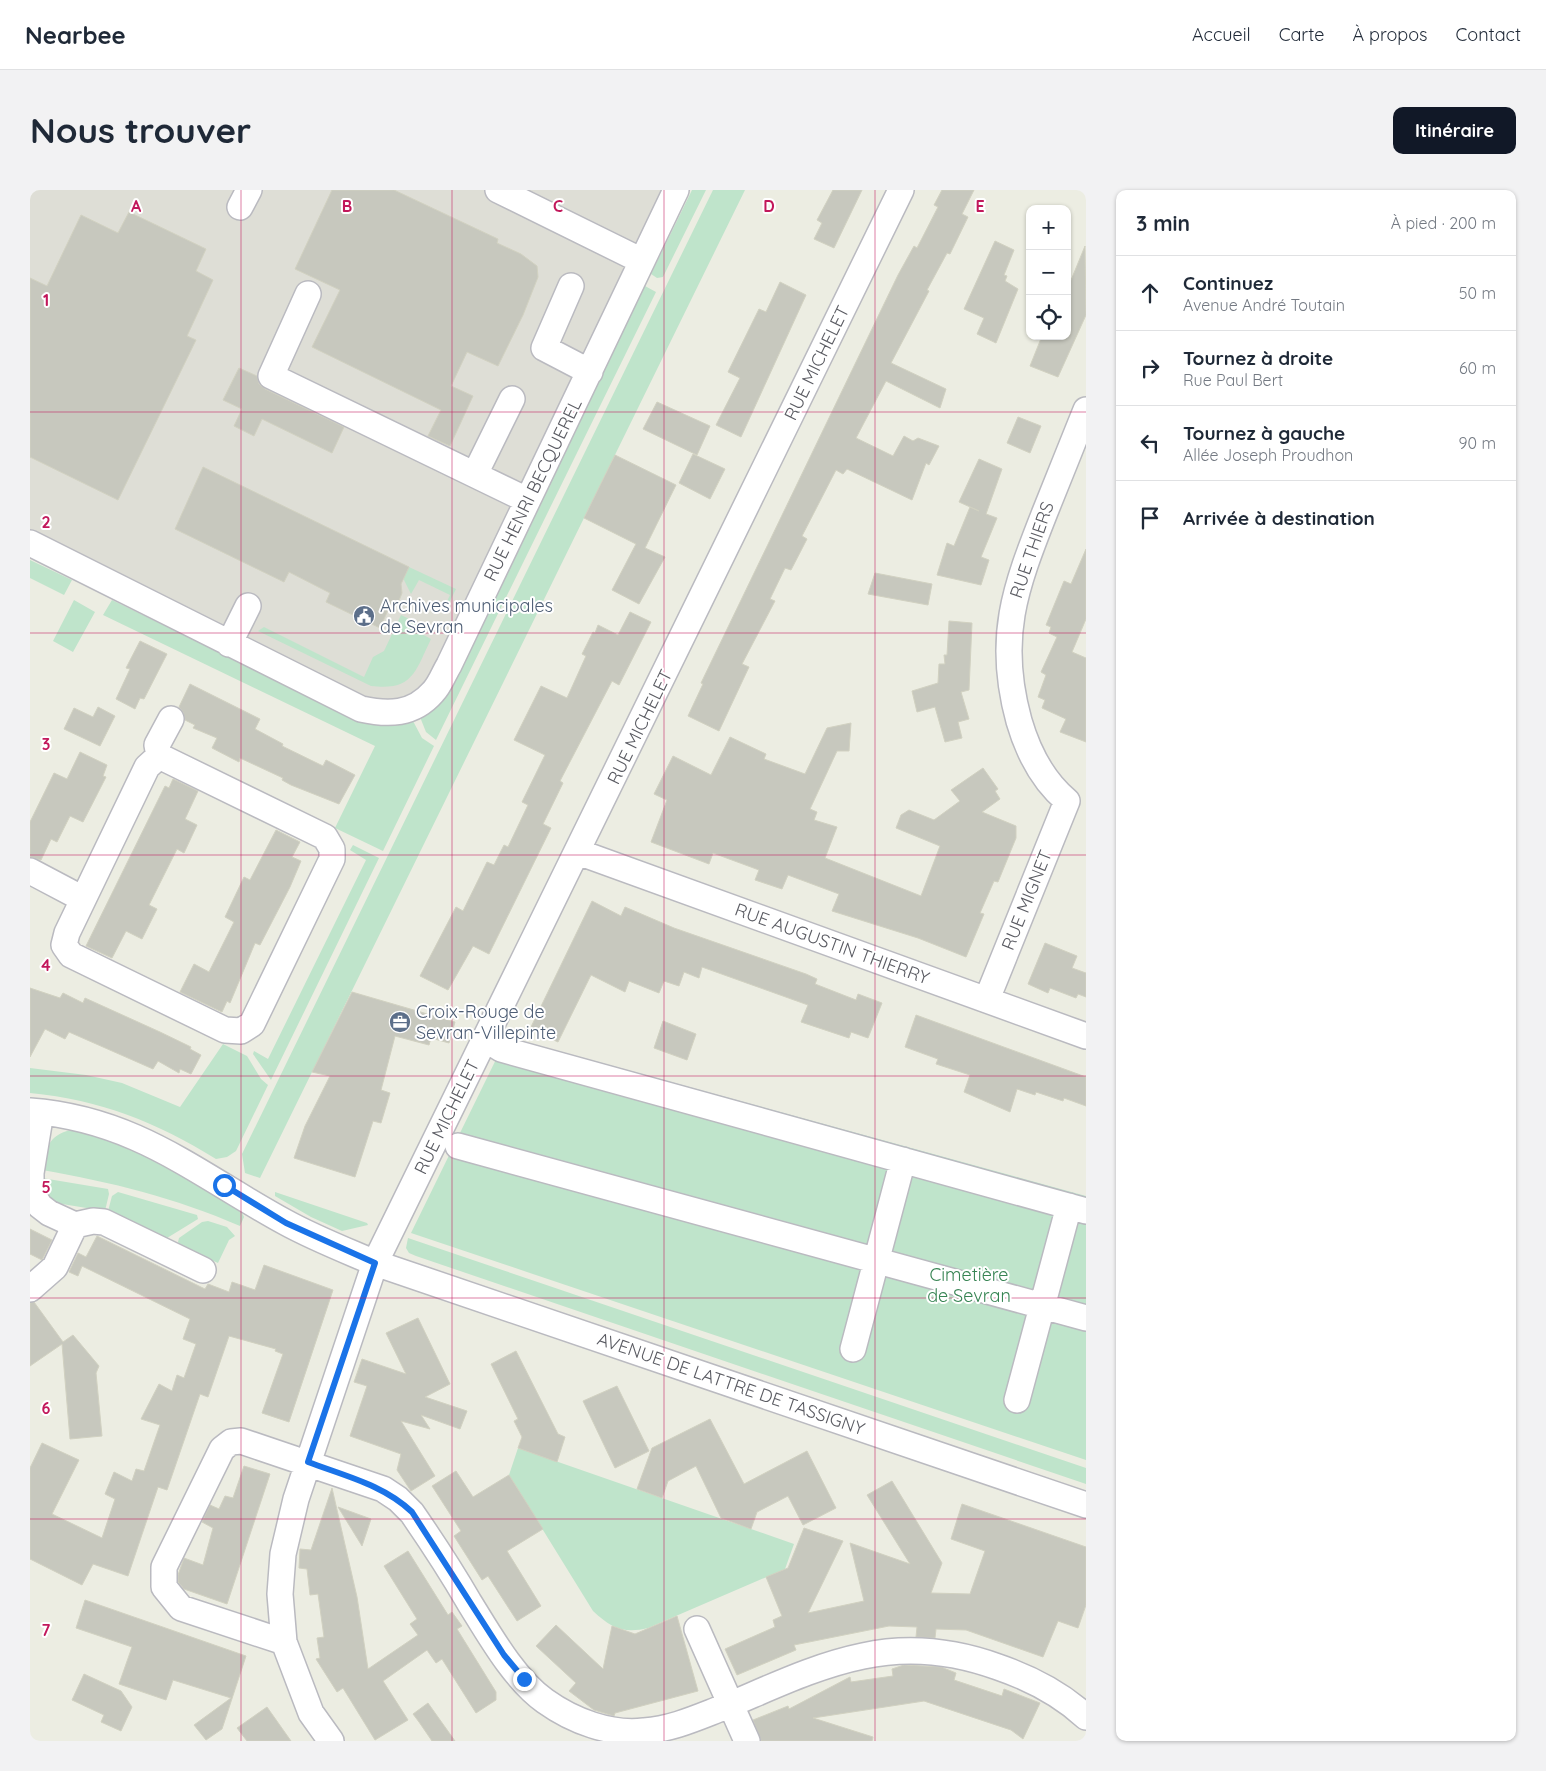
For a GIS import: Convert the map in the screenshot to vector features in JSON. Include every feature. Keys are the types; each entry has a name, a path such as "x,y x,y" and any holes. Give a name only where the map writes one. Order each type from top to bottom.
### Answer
{"street":[{"path":"498,190 640,260"},
{"name":"RUE HENRI BECQUEREL","path":"30,543 361,709 387,714 410,708 433,692 449,665 590,372 640,260 676,190"},
{"name":"RUE MICHELET","path":"331,1741 311,1713 284,1642 280,1594 283,1554 296,1499 375,1263 901,190"},
{"path":"571,286 544,348 590,372"},
{"path":"308,294 271,376 528,500"},
{"path":"475,474 512,399"},
{"name":"RUE THIERS","path":"1076,802 1053,789 1032,756 1023,734 1016,708 1008,654 1014,598 1022,569 1086,410"},
{"path":"229,644 248,606"},
{"path":"159,756 157,745 171,718"},
{"path":"159,756 325,837 330,842 332,859 252,1024 241,1031 225,1030 66,950 65,938 83,898 147,767 159,756"},
{"name":"RUE MIGNET","path":"987,999 1076,802"},
{"name":"RUE AUGUSTIN THIERRY","path":"578,852 1086,1036"},
{"path":"30,871 83,898"},
{"path":"485,1039 501,1049 1077,1209 1042,1306 1016,1400"},
{"path":"35,1112 31,1186 34,1197 40,1206 49,1213 75,1225 93,1221 104,1222 203,1270"},
{"name":"AVENUE DE LATTRE DE TASSIGNY","path":"35,1112 96,1122 147,1141 286,1223 375,1263 1086,1505"},
{"path":"458,1146 1086,1318"},
{"path":"853,1349 903,1160"},
{"path":"30,1289 55,1267 75,1225"},
{"path":"284,1642 181,1608 164,1587 164,1567 222,1449 231,1442 241,1441 308,1462 383,1489 398,1499 412,1512 504,1655 544,1700 571,1718 608,1730 643,1732 680,1725 818,1668 854,1658 927,1650 974,1659 1024,1676 1073,1705 1086,1717"},
{"path":"698,1629 747,1741"}],"shaded area":[{"path":"30,190 676,190 433,692 387,714 30,543"}],"green space":[{"path":"692,190 706,190 663,277 657,278 651,274"},
{"path":"713,190 745,190 260,1178 245,1173 242,1154"},
{"path":"645,286 656,292 436,740 426,732 420,717 445,694"},
{"path":"30,560 72,580 64,595 30,578"},
{"path":"409,567 456,589 444,613 442,612 450,595 419,580 411,594 403,578"},
{"path":"74,600 95,612 73,652 53,641"},
{"path":"112,600 361,721 388,726 413,721 422,738 434,746 383,851 335,828 375,746 103,615"},
{"path":"401,615 424,626 420,633 431,639 411,677 404,682 385,687 371,686 258,631 264,627 364,677 373,657 384,651"},
{"path":"353,845 379,858 271,1080 253,1054 254,1051 268,1059 366,860 350,850"},
{"name":"Cimetière de Sevran","path":"507,1037 1086,1196 1086,1460 411,1233"},
{"path":"223,1044 247,1056 261,1079 268,1085 236,1151 227,1157 216,1159 172,1134 104,1107 56,1096 30,1093 30,1068 86,1075 122,1083 180,1107"},
{"path":"71,1130 117,1142 160,1162 242,1213 244,1217 240,1226 192,1207 143,1192 42,1170 49,1144 57,1135"},
{"path":"42,1178 108,1189 109,1194 105,1211 56,1203 47,1196"},
{"path":"118,1192 197,1215 198,1219 167,1238 108,1211 112,1196"},
{"path":"275,1192 367,1223 368,1225 342,1231 311,1217 275,1196"},
{"path":"208,1221 227,1227 235,1236 229,1240 218,1263 180,1246 178,1242 179,1238 202,1222"},
{"path":"408,1238 1086,1468 1086,1484 416,1256 409,1253 406,1248"},
{"path":"518,1448 794,1544 785,1569 648,1628 625,1630 618,1628 606,1622 593,1611 509,1475"}],"building":[{"path":"332,190 394,190 498,239 497,243 521,254 537,266 538,277 523,315 498,366 467,352 451,386 473,396 450,446 428,436 441,410 312,347 340,290 295,269"},
{"path":"833,190 862,190 834,248 814,239 822,223 817,220"},
{"path":"942,190 974,190 962,214 968,217 950,254 947,253 927,290 929,291 891,363 946,389 940,408 886,381 856,438 893,456 904,436 913,441 918,438 939,446 929,465 926,463 912,500 847,469 843,474 836,470 802,536 807,539 791,570 785,568 770,599 775,601 742,664 749,667 719,731 688,716 703,684 701,683 898,275 914,246 917,248 938,207 934,205"},
{"path":"129,212 206,249 196,271 213,280 187,336 196,340 118,500 30,457 30,278 47,286 81,215 118,233"},
{"path":"995,241 1014,250 1004,275 1007,276 1005,281 1018,289 996,343 977,334 984,318 964,309"},
{"path":"1085,246 1086,315 1058,377 1030,366 1040,340 1071,340 1071,280"},
{"path":"780,282 806,295 741,437 716,425 740,378 728,372 759,309 766,312"},
{"path":"239,368 257,376 259,384 265,389 344,427 332,453 262,419 254,436 234,426 242,409 223,400"},
{"path":"657,402 710,426 697,455 643,429"},
{"path":"1018,417 1041,426 1030,453 1007,443"},
{"path":"693,454 725,469 710,499 679,483"},
{"path":"615,455 676,485 645,548 665,557 639,604 612,590 636,544 584,518"},
{"path":"979,459 1002,469 986,514 997,518 981,557 989,560 981,585 937,575 947,543 954,546 970,507 979,511 959,502"},
{"path":"203,467 409,567 401,584 402,593 398,603 388,610 380,628 326,602 330,593 289,572 284,582 175,529"},
{"path":"1086,549 1086,619 1072,652 1086,658 1086,742 1060,732 1066,719 1042,708 1045,700 1038,697 1046,675 1041,672 1057,637 1049,633 1051,627 1046,625 1064,581 1071,584"},
{"path":"875,573 932,584 928,605 868,594"},
{"path":"630,612 651,622 619,685 612,681 560,781 563,783 543,824 551,828 489,954 473,946 448,990 420,976 456,907 463,911 487,862 494,865 504,845 508,847 528,805 522,802 545,755 514,740 541,686 567,698 586,656 582,654 598,625 618,635"},
{"path":"949,621 972,623 969,690 961,692 969,719 958,722 962,738 945,742 935,707 917,712 912,691 938,683 939,664 945,664 944,655 947,655"},
{"path":"140,641 167,654 144,699 140,698 135,709 116,699 130,669 126,668"},
{"path":"190,684 260,719 255,729 283,744 282,746 323,766 326,760 355,775 339,804 291,785 282,780 283,778 240,758 239,762 212,748 217,738 193,728 195,725 185,720 183,712 179,707"},
{"path":"98,707 115,716 100,746 64,729 74,708 93,717"},
{"path":"851,723 849,751 837,751 810,809 817,812 814,820 837,827 825,858 921,896 940,846 896,828 901,815 909,810 934,820 960,801 951,790 983,768 998,789 995,791 1000,799 982,812 1016,826 1016,838 998,882 994,881 980,913 984,914 966,957 918,938 832,911 839,894 788,875 782,889 755,880 759,870 713,853 709,864 651,842 667,800 654,794 673,756 711,775 730,737 766,754 764,759 805,774 827,728"},
{"path":"80,752 107,765 103,776 106,777 83,822 70,816 57,842 51,839 41,860 30,857 30,822 54,773 67,779"},
{"path":"173,779 198,791 185,819 197,825 184,853 177,849 149,905 157,909 142,939 126,931 112,958 86,946 165,786 169,788"},
{"path":"276,830 300,842 292,857 301,861 290,887 260,945 255,943 230,1003 227,1001 222,1012 180,992 194,964 209,972 234,922 225,917 244,877 250,880"},
{"path":"592,901 621,916 625,907 674,928 806,974 817,979 815,984 856,1000 858,994 882,1003 868,1038 851,1032 849,1038 801,1022 808,1005 702,967 699,978 684,972 679,986 664,981 659,993 629,981 625,992 591,975 558,1042 530,1029"},
{"path":"1045,943 1077,956 1072,968 1086,973 1086,997 1078,994 1076,998 1050,988 1048,993 1028,984"},
{"path":"30,988 60,998 63,993 83,1003 85,998 191,1047 190,1049 201,1055 191,1074 180,1069 179,1073 158,1061 153,1069 69,1032 65,1039 45,1029 30,1057"},
{"path":"352,992 455,1022 449,1043 431,1038 429,1045 395,1036 381,1090 390,1093 381,1123 373,1121 355,1177 294,1158 305,1126 330,1076 312,1072"},
{"path":"916,1015 1086,1077 1086,1106 1064,1098 1063,1101 1036,1092 1035,1095 1017,1089 1010,1112 964,1092 970,1075 936,1064 938,1059 905,1047"},
{"path":"663,1021 696,1034 687,1060 654,1048"},
{"path":"30,1229 52,1240 42,1260 30,1254"},
{"path":"97,1236 205,1289 208,1284 229,1292 232,1282 255,1290 264,1265 333,1290 289,1422 262,1413 283,1354 275,1351 276,1349 229,1336 208,1397 200,1394 167,1490 158,1487 128,1576 93,1564 82,1585 30,1559 30,1468 42,1443 79,1460 52,1514 102,1538 115,1499 105,1494 114,1472 132,1481 136,1469 144,1471 160,1425 141,1419 159,1384 172,1391 177,1375 184,1378 196,1344 183,1339 190,1319 82,1266 78,1276 69,1272 78,1253 86,1257"},
{"path":"34,1302 63,1342 73,1335 99,1366 96,1373 102,1436 70,1439 62,1344 30,1366 30,1303"},
{"path":"418,1318 450,1384 425,1397 467,1411 460,1429 421,1415 430,1429 401,1421 435,1476 411,1491 397,1470 401,1454 350,1436 367,1386 354,1382 362,1359 406,1374 386,1333"},
{"path":"516,1351 558,1434 565,1437 557,1462 518,1448 522,1437 514,1421 518,1419 491,1364"},
{"path":"617,1386 649,1451 615,1468 583,1401"},
{"path":"710,1419 744,1484 807,1451 836,1508 803,1525 788,1496 757,1512 751,1529 721,1518 696,1466 668,1481 662,1498 637,1489 652,1448"},
{"path":"244,1466 270,1474 227,1604 184,1589 178,1582 178,1575 184,1558 203,1565 213,1528 202,1522 210,1505 219,1509 225,1496 233,1498"},
{"path":"456,1471 473,1497 509,1475 543,1529 507,1551 541,1606 517,1621 488,1576 482,1580 454,1536 461,1531 432,1486"},
{"path":"892,1481 942,1563 931,1593 970,1594 985,1551 951,1539 962,1504 1086,1547 1086,1605 1078,1628 1058,1621 1043,1657 966,1630 936,1629 935,1638 916,1637 917,1627 889,1626 794,1645 796,1650 737,1675 725,1649 775,1627 773,1620 782,1616 766,1577 788,1568 804,1528 843,1541 808,1613 864,1601 850,1543 910,1564 867,1495"},
{"path":"332,1488 357,1597 368,1669 418,1635 410,1624 417,1619 384,1566 408,1551 448,1615 452,1612 462,1626 457,1629 496,1692 496,1700 476,1713 442,1659 436,1663 427,1650 383,1681 408,1720 375,1740 343,1688 337,1692 316,1659 320,1658 317,1638 324,1637 318,1594 310,1595 307,1569 299,1568 300,1549 311,1550"},
{"path":"338,1507 371,1519 362,1546"},
{"path":"85,1600 246,1656 222,1729 206,1740 194,1725 231,1698 173,1680 166,1700 119,1684 132,1647 76,1628"},
{"path":"677,1616 698,1691 615,1713 614,1716 594,1710 569,1691 576,1683 536,1646 556,1625 603,1669 612,1626 635,1634"},
{"path":"904,1665 941,1667 956,1673 954,1680 1002,1696 1004,1689 1040,1703 1023,1739 1011,1730 924,1701 813,1718 873,1737 872,1741 761,1741 753,1720 788,1706 789,1709 850,1677 851,1682 893,1676 892,1669"},
{"path":"84,1674 121,1691 132,1707 121,1731 101,1722 104,1715 72,1700"},
{"path":"428,1703 455,1741 432,1741 413,1714"},
{"path":"267,1707 291,1741 247,1741 237,1728"}],"place":[{"name":"Archives municipales de Sevran","path":"364,616"},
{"name":"Croix-Rouge de Sevran-Villepinte","path":"400,1022"}],"route":[{"path":"224,1185 286,1223 375,1263 308,1462 383,1489 412,1512 483,1625 524,1679"}]}
